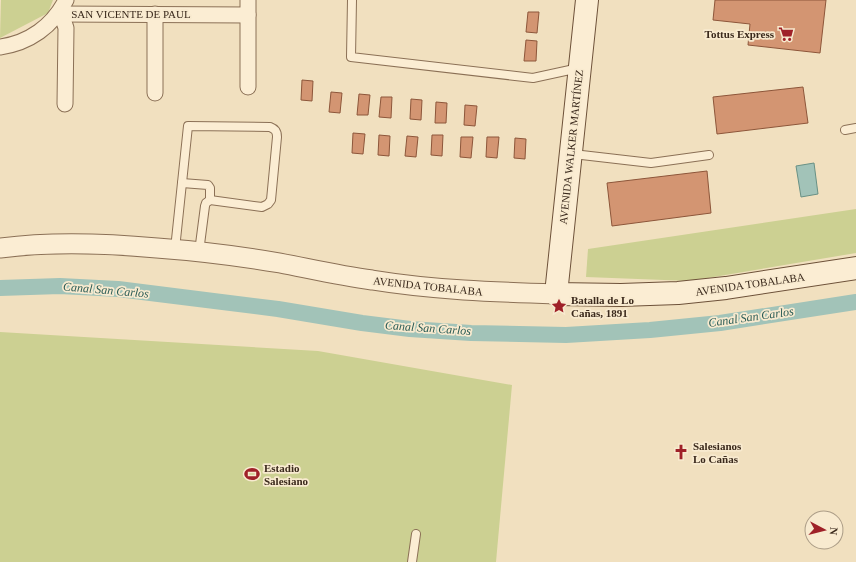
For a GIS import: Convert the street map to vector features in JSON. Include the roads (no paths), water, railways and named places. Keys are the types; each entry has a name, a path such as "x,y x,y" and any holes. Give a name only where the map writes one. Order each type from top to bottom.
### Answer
{"main road":[{"name":"AVENIDA WALKER MARTÍNEZ","path":"556,294 587,0"},
{"name":"AVENIDA TOBALABA","path":"556,294 621,295 678,293 726,288 856,268"}],"street":[{"path":"66,0 58,14 64,22 66,28 66,104"},
{"path":"248,7 248,87"},
{"name":"SAN VICENTE DE PAUL","path":"0,46 11,45 41,31 58,14 155,14 248,7"},
{"path":"155,14 155,93"},
{"name":"AVENIDA TOBALABA","path":"0,248 76,243 175,249 279,263 342,275 403,284 463,290 556,294"}],"lane":[{"path":"352,0 351,56 533,78 580,68"},
{"path":"175,249 188,126 273,128 277,134 277,137 271,200 268,204 262,207 210,200"},
{"path":"845,130 856,128"},
{"path":"571,154 651,163 709,155"},
{"path":"182,183 208,185 210,188 210,200 205,206 199,252"},
{"path":"412,562 416,534"}],"water":[{"path":"814,163 818,194 801,197 796,166"}],"waterway":[{"name":"Canal San Carlos","path":"0,288 60,286 118,289 278,309 362,323 410,329 471,333 566,335 650,330 720,323 856,302"}],"place":[{"name":"Tottus Express","path":"786,34"},
{"name":"Batalla de Lo Cañas, 1891","path":"559,306"},
{"name":"Salesianos Lo Cañas","path":"681,452"},
{"name":"Estadio Salesiano","path":"252,474"}]}
